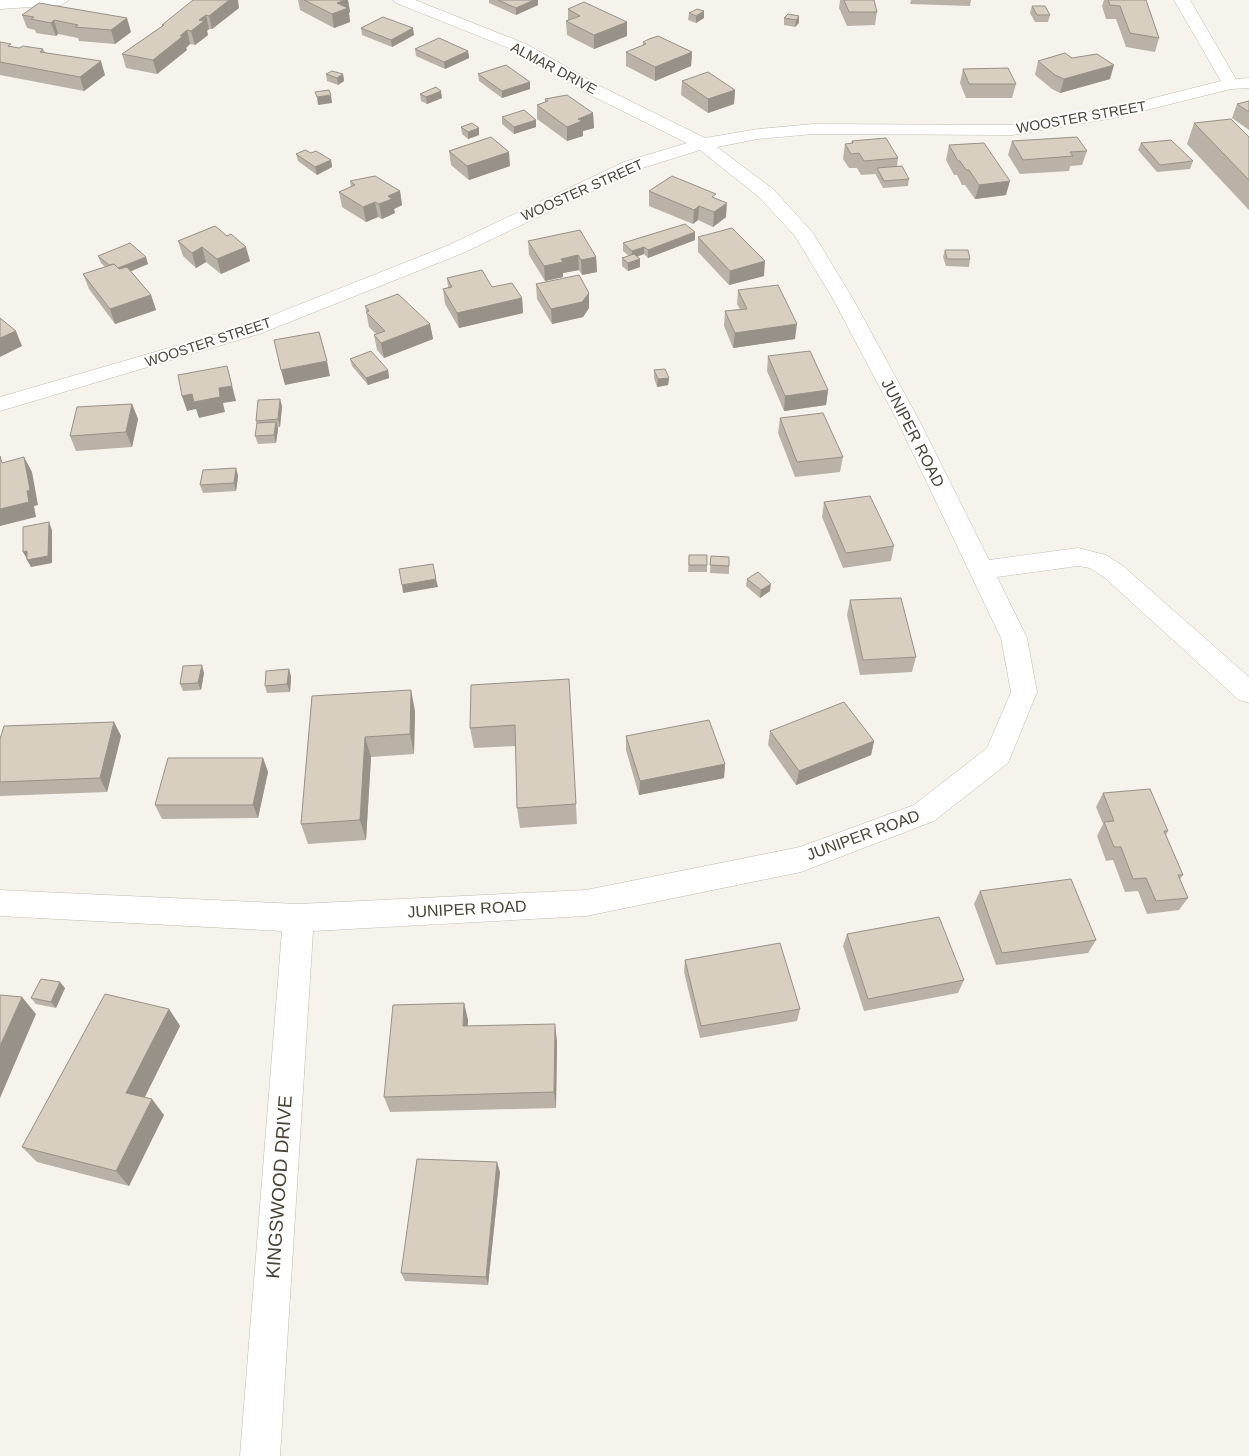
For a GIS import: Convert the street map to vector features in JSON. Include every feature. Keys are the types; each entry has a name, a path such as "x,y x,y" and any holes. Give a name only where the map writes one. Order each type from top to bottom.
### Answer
{"street":[{"path":"0,4 60,0"},
{"name":"ALMAR DRIVE","path":"401,0 520,47 592,89 703,144"},
{"path":"1182,0 1240,83"},
{"name":"WOOSTER STREET","path":"0,404 255,329 456,249 630,166 703,144 758,134 813,129 1012,130 1114,113 1240,83"},
{"name":"JUNIPER ROAD","path":"0,903 298,918 586,903 801,859 924,814 998,755 1024,692 1014,638 982,570 909,422 853,316 803,233 766,193 703,144"},
{"path":"982,570 1078,557 1097,562 1114,572 1249,693"},
{"name":"KINGSWOOD DRIVE","path":"260,1456 298,918"}],"building":[{"path":"193,0 229,0 209,16 206,15 199,20 204,21 191,31 187,30 180,36 183,36 153,60 122,54 164,25 162,25"},
{"path":"304,0 345,0 337,3 348,8 332,14"},
{"path":"498,0 534,0 516,8"},
{"path":"844,0 874,0 877,12 849,12"},
{"path":"1108,0 1146,0 1159,38 1130,33 1120,6 1110,5"},
{"path":"584,2 627,22 594,35 566,21 580,16 568,9"},
{"path":"39,3 127,18 111,30 75,27 78,25 54,20 51,23 22,15"},
{"path":"1032,6 1045,6 1050,15 1037,15"},
{"path":"697,9 704,11 696,16 689,13"},
{"path":"788,14 799,16 796,20 784,18"},
{"path":"383,17 413,28 391,40 361,28"},
{"path":"658,36 692,52 655,67 626,52 646,44 643,42"},
{"path":"439,38 468,51 444,62 415,49"},
{"path":"0,42 11,44 8,46 43,49 40,52 101,61 80,77 0,62"},
{"path":"1065,53 1072,58 1097,54 1114,65 1064,79 1055,75 1038,61"},
{"path":"506,65 530,82 502,91 478,74"},
{"path":"1008,68 1016,84 969,84 963,69"},
{"path":"332,71 343,74 337,78 326,74"},
{"path":"708,72 735,90 708,99 682,81"},
{"path":"436,87 441,91 426,97 420,94"},
{"path":"329,90 331,95 317,97 315,92"},
{"path":"567,95 593,113 578,119 582,121 567,127 537,105 548,101 545,99"},
{"path":"1249,101 1249,112 1237,104"},
{"path":"524,110 536,120 514,127 502,117"},
{"path":"1231,119 1249,137 1249,180 1194,123"},
{"path":"472,123 479,128 468,132 461,127"},
{"path":"491,137 509,152 467,166 449,151"},
{"path":"1077,137 1087,151 1070,152 1073,156 1023,160 1012,141"},
{"path":"886,138 898,158 864,161 859,153 851,154 845,144 853,143 852,141"},
{"path":"1171,140 1193,161 1160,165 1141,143"},
{"path":"984,143 1010,181 979,185 969,170 966,170 958,161 949,145"},
{"path":"305,150 311,153 316,151 331,160 315,167 296,154"},
{"path":"902,166 909,179 884,181 877,168"},
{"path":"375,176 400,191 388,196 392,199 379,204 375,202 363,207 339,192 355,185 350,181"},
{"path":"672,176 716,194 712,197 727,203 714,212 699,206 694,210 649,191"},
{"path":"685,224 695,232 648,250 644,247 632,251 623,243"},
{"path":"215,226 227,236 231,234 246,247 217,259 202,247 192,253 178,241"},
{"path":"732,228 765,261 730,271 698,237"},
{"path":"580,230 596,257 581,260 578,255 561,259 563,262 544,266 528,241"},
{"path":"130,243 146,257 118,268 114,264 109,265 98,256"},
{"path":"945,250 968,250 970,259 947,259"},
{"path":"634,254 640,259 628,263 622,258"},
{"path":"114,264 119,269 127,267 151,295 110,309 83,274"},
{"path":"482,270 492,287 512,283 522,298 457,313 443,289 452,287 447,278"},
{"path":"579,275 589,293 582,302 551,309 536,284"},
{"path":"778,285 797,324 735,333 725,311 747,309 738,290"},
{"path":"398,294 430,324 381,343 374,335 385,331 366,312 369,311 365,306"},
{"path":"0,318 16,331 0,338"},
{"path":"319,332 327,361 281,370 274,340"},
{"path":"371,351 388,370 366,378 350,359"},
{"path":"810,351 828,390 785,396 768,356"},
{"path":"227,366 232,386 219,388 220,397 194,402 192,394 182,396 178,375"},
{"path":"665,369 669,378 658,379 654,370"},
{"path":"280,399 278,419 256,421 258,400"},
{"path":"132,404 126,432 70,436 77,407"},
{"path":"823,413 843,457 797,462 780,418"},
{"path":"276,422 274,435 255,436 257,423"},
{"path":"0,456 2,463 24,457 30,490 27,491 29,502 0,509"},
{"path":"236,468 234,483 200,485 203,470"},
{"path":"870,496 894,546 846,553 824,502"},
{"path":"49,522 48,556 27,560 27,551 23,552 23,527"},
{"path":"689,555 707,555 707,565 689,565"},
{"path":"711,556 729,557 729,566 710,565"},
{"path":"433,564 436,579 402,585 399,569"},
{"path":"758,572 771,584 761,590 747,579"},
{"path":"901,598 916,657 863,660 850,600"},
{"path":"202,665 198,683 180,684 183,666"},
{"path":"289,669 287,684 265,686 266,671"},
{"path":"569,679 576,804 517,808 515,725 470,728 471,685"},
{"path":"411,690 410,734 365,737 360,820 301,824 312,696"},
{"path":"844,702 874,741 799,771 770,731"},
{"path":"709,720 725,764 640,781 626,736"},
{"path":"114,722 100,778 0,782 0,739 4,726"},
{"path":"168,758 263,758 253,805 155,805"},
{"path":"1150,789 1168,831 1164,831 1183,875 1178,875 1188,898 1156,901 1146,878 1133,879 1121,847 1114,847 1104,822 1114,821 1103,793"},
{"path":"1071,879 1096,940 1002,953 980,891"},
{"path":"939,917 964,980 868,999 847,934"},
{"path":"780,943 800,1009 701,1026 685,960"},
{"path":"41,979 60,982 51,1002 31,998"},
{"path":"105,994 169,1009 126,1093 152,1099 116,1171 22,1147"},
{"path":"0,995 22,997 0,1046"},
{"path":"464,1003 463,1026 555,1024 554,1092 384,1097 393,1005"},
{"path":"417,1159 497,1162 486,1277 401,1273"}]}
